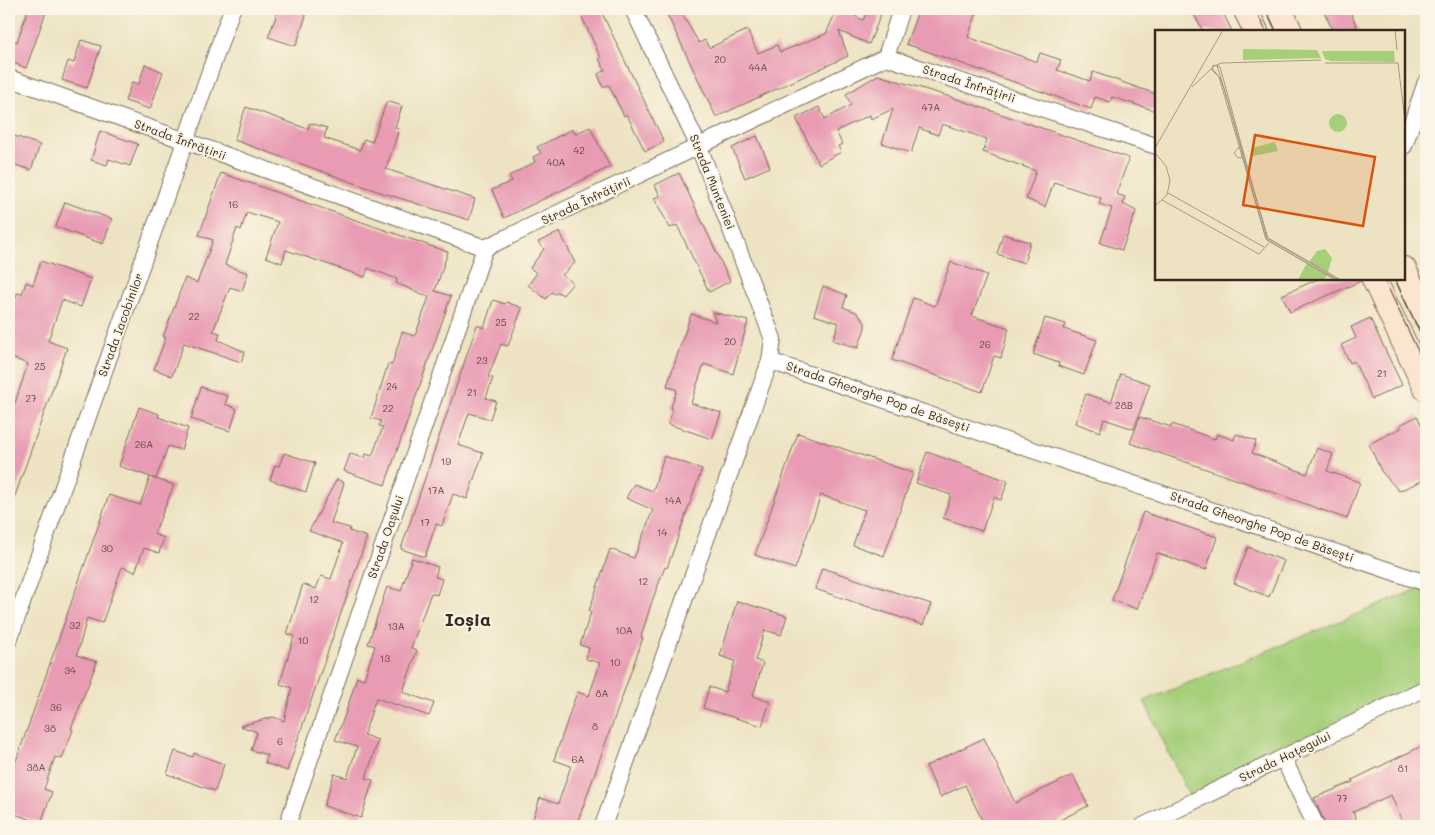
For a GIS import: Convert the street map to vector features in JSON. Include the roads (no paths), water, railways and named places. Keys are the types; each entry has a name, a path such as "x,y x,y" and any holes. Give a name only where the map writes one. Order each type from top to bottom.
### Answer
{"street":[{"name":"Strada Iacobinilor","path":"9,640 232,9"},
{"name":"Strada Munteniei","path":"633,9 700,147 773,339 770,361"},
{"path":"886,57 901,9"},
{"path":"1245,9 1256,30"},
{"path":"1280,9 1290,30"},
{"name":"Strada Înfrățirii","path":"9,78 485,248 886,57 1155,146"},
{"path":"1405,143 1426,82"},
{"name":"Strada Oașului","path":"287,826 485,248"},
{"path":"1405,271 1426,317"},
{"path":"1374,280 1426,389"},
{"name":"Strada Gheorghe Pop de Băsești","path":"603,826 770,361 1426,583"},
{"name":"Strada Hațegului","path":"1143,826 1426,688"},
{"path":"1283,758 1316,826"}],"tram line":[{"path":"1255,9 1266,30"},
{"path":"1265,9 1276,30"},
{"path":"1384,280 1426,368"},
{"path":"1395,280 1426,345"}],"district":[{"name":"Ioșia","path":"468,620"}]}
